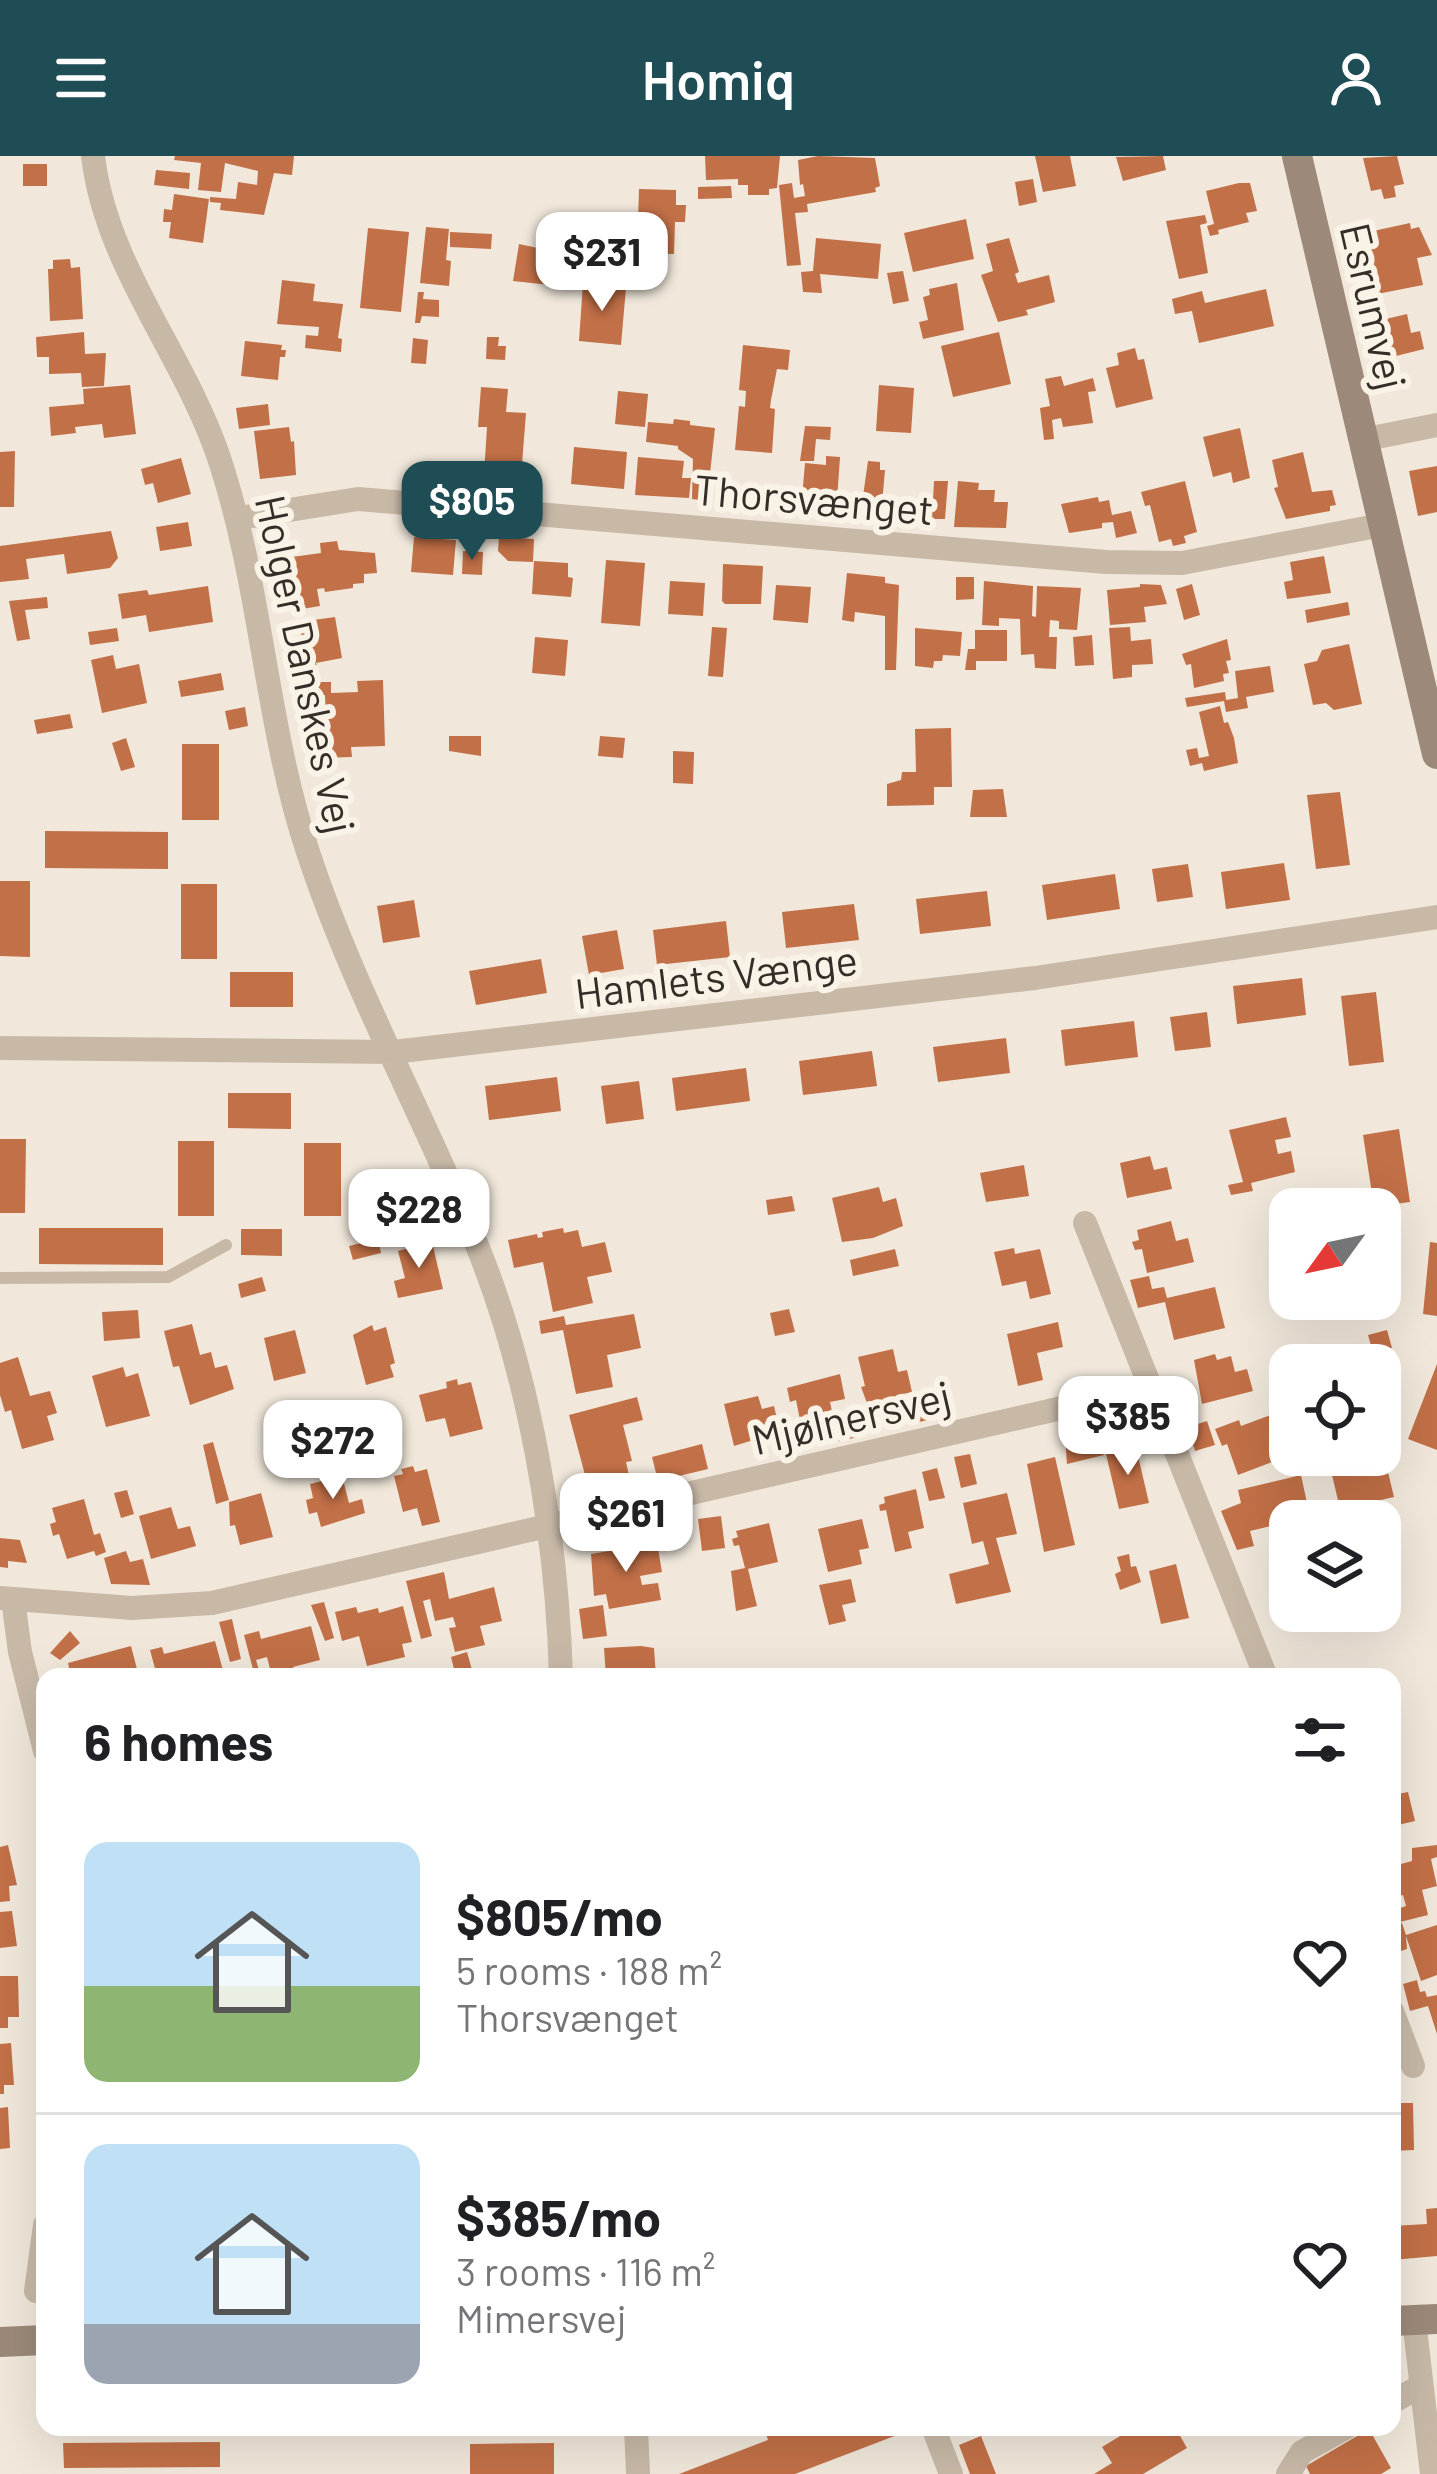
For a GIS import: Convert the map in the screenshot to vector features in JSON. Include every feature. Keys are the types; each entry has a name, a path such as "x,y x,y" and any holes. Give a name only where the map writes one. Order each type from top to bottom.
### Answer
{"street":[{"name":"Holger Danskes Vej","path":"93,156 113,238 215,448 238,518 290,798 332,918 485,1268 517,1366 548,1525 560,1668"},
{"name":"Esrumvej","path":"1297,156 1437,754"},
{"path":"1362,440 1437,425"},
{"name":"Thorsvænget","path":"238,518 358,499 1106,562 1182,563 1382,525"},
{"name":"Hamlets Vænge","path":"0,1048 393,1052 1035,977 1437,917"},
{"path":"1085,1223 1263,1668"},
{"name":"Mjølnersvej","path":"6,1598 132,1608 212,1603 1154,1387"},
{"path":"6,1598 36,1715"},
{"path":"1401,2036 1412,2066"},
{"path":"1414,2320 1432,2474"},
{"path":"0,2342 36,2340"},
{"path":"1401,2397 1421,2386"},
{"path":"636,2436 638,2474"},
{"path":"936,2436 951,2474"},
{"path":"1288,2474 1302,2452 1330,2436"}],"lane":[{"path":"0,1278 168,1277 226,1245"}],"building":[{"path":"175,156 294,156 292,175 274,173 264,215 220,210 221,203 210,202 210,197 236,199 238,182 257,185 258,171 225,163 221,192 198,190 201,163 174,160"},
{"path":"705,156 780,156 777,188 769,189 769,195 748,195 748,185 738,185 738,179 706,180"},
{"path":"1035,156 1070,156 1076,186 1043,192"},
{"path":"1163,156 1166,170 1123,181 1116,157"},
{"path":"1397,156 1404,184 1394,186 1396,197 1384,199 1381,189 1371,191 1363,158"},
{"path":"875,158 880,186 876,192 807,204 808,212 795,213 801,265 787,266 779,185 792,183 794,198 805,196 798,160"},
{"path":"23,164 47,164 47,186 23,186"},
{"path":"156,170 190,173 189,189 154,185"},
{"path":"1033,179 1037,202 1019,206 1015,182"},
{"path":"1250,183 1257,211 1246,213 1249,222 1210,236 1207,226 1214,224 1206,191"},
{"path":"731,186 732,198 698,199 698,187"},
{"path":"639,189 676,190 676,205 686,205 685,222 675,222 674,254 637,253"},
{"path":"174,194 209,199 203,243 169,238 171,222 163,222 164,209 172,210"},
{"path":"1205,215 1207,223 1200,225 1208,273 1179,279 1166,221"},
{"path":"966,219 974,259 913,272 904,233"},
{"path":"1410,223 1411,229 1419,227 1432,255 1417,258 1423,285 1377,294 1364,233"},
{"path":"426,227 449,229 449,286 420,283"},
{"path":"368,228 409,232 401,312 360,308"},
{"path":"450,232 492,234 491,249 450,247"},
{"path":"816,238 881,244 878,279 820,274 822,293 803,292 801,272 813,271"},
{"path":"1009,238 1018,283 1049,275 1055,302 998,322 981,275 993,271 986,244"},
{"path":"519,244 561,253 559,279 551,278 550,285 513,281"},
{"path":"70,259 71,268 80,267 83,319 50,321 48,269 53,269 53,260"},
{"path":"903,271 909,301 893,304 887,273"},
{"path":"282,280 315,284 313,301 343,304 341,352 305,348 306,335 318,336 319,327 277,324"},
{"path":"583,283 626,288 621,345 579,341"},
{"path":"957,283 964,330 923,339 919,322 928,320 923,297 930,295 929,289"},
{"path":"1266,289 1274,326 1199,343 1192,311 1175,314 1172,299 1202,291 1205,303"},
{"path":"418,292 424,292 423,299 439,300 439,317 422,316 415,323"},
{"path":"1407,314 1411,333 1420,331 1424,349 1395,360 1381,358 1373,322"},
{"path":"84,332 85,354 106,353 104,386 82,387 81,373 49,374 49,357 37,357 36,337"},
{"path":"999,332 1011,384 953,397 941,346"},
{"path":"487,337 499,337 498,346 506,346 505,360 486,359"},
{"path":"413,338 428,340 426,364 411,363"},
{"path":"245,341 282,345 281,350 286,350 285,357 280,357 278,380 241,376"},
{"path":"743,345 790,350 788,370 777,369 771,400 770,408 775,409 772,453 735,450 739,406 745,407 746,391 739,390"},
{"path":"1135,348 1138,360 1144,359 1153,399 1116,408 1106,368 1119,365 1117,353"},
{"path":"1061,376 1064,386 1093,378 1096,391 1088,392 1093,423 1063,427 1061,418 1052,420 1054,439 1044,440 1040,408 1050,406 1045,379"},
{"path":"130,385 136,434 104,438 102,424 51,436 49,407 84,404 83,389"},
{"path":"879,385 914,388 911,433 876,431"},
{"path":"481,387 508,389 506,412 526,413 521,477 484,474 487,427 478,427"},
{"path":"618,391 648,394 645,427 615,424"},
{"path":"268,404 270,425 239,429 236,408"},
{"path":"674,419 715,428 707,501 692,499 693,459 678,446 646,442 648,422 673,424"},
{"path":"805,426 831,427 830,440 816,439 814,461 800,461"},
{"path":"289,427 296,475 260,479 254,431"},
{"path":"1240,428 1250,478 1233,483 1231,472 1213,477 1203,437"},
{"path":"574,447 627,452 624,489 571,484"},
{"path":"15,451 14,507 0,507 0,452"},
{"path":"1303,452 1312,492 1332,490 1336,505 1330,511 1286,519 1274,488 1278,487 1272,460"},
{"path":"826,456 840,457 837,500 802,498 805,463 826,465"},
{"path":"638,457 684,461 682,478 691,478 689,498 635,495"},
{"path":"181,458 191,494 158,503 153,483 145,485 141,469"},
{"path":"868,461 880,462 880,470 885,470 882,504 862,503"},
{"path":"1437,466 1437,512 1418,516 1409,471"},
{"path":"934,481 948,481 945,519 932,519"},
{"path":"958,481 979,483 978,490 995,490 994,502 1008,502 1006,528 954,527"},
{"path":"1185,481 1197,532 1184,536 1186,543 1159,542 1150,505 1145,506 1141,492"},
{"path":"1098,497 1099,502 1109,500 1112,515 1131,511 1137,533 1116,538 1113,522 1069,533 1061,504"},
{"path":"188,522 192,546 160,551 156,527"},
{"path":"111,531 118,558 110,568 67,574 64,554 26,559 29,579 0,582 0,546"},
{"path":"414,537 456,540 453,575 411,572"},
{"path":"499,537 534,539 533,562 508,561 498,551"},
{"path":"337,541 339,550 375,553 377,573 364,574 364,583 353,584 353,588 317,589 320,606 302,609 292,557 321,553 320,543"},
{"path":"463,551 483,552 482,575 462,574"},
{"path":"1324,556 1331,593 1287,599 1284,582 1293,580 1290,562"},
{"path":"606,560 645,563 640,626 601,623"},
{"path":"534,561 568,563 568,577 573,578 571,597 532,594"},
{"path":"723,564 763,566 761,604 722,601"},
{"path":"847,573 885,577 885,583 899,585 896,670 885,670 885,616 855,612 854,622 842,620"},
{"path":"956,577 974,577 974,599 956,600"},
{"path":"670,581 705,583 703,616 668,614"},
{"path":"984,581 1033,586 1032,616 1036,617 1037,586 1081,588 1077,630 1059,629 1059,621 1050,620 1049,637 1057,637 1056,669 1035,668 1034,654 1021,655 1020,619 999,618 999,626 982,625"},
{"path":"1192,584 1200,615 1184,620 1176,589"},
{"path":"776,585 811,587 808,623 773,620"},
{"path":"1161,585 1167,604 1144,607 1146,622 1110,625 1107,590"},
{"path":"208,586 213,622 149,632 146,615 122,619 118,594 147,590 149,595"},
{"path":"47,597 48,608 25,610 30,639 17,641 9,601"},
{"path":"1348,602 1350,615 1307,623 1305,610"},
{"path":"335,617 342,658 316,663 319,676 295,679 292,665 306,662 299,622"},
{"path":"712,627 727,628 723,677 708,676"},
{"path":"1130,627 1131,641 1151,639 1153,664 1132,665 1132,677 1113,679 1109,628"},
{"path":"117,628 119,641 90,645 88,632"},
{"path":"915,628 962,632 960,656 943,655 933,668 915,666"},
{"path":"975,630 1007,630 1007,661 976,661 976,670 965,670 968,649 975,649"},
{"path":"1092,635 1094,665 1075,666 1073,637"},
{"path":"535,637 568,640 565,676 532,673"},
{"path":"1227,639 1231,660 1226,661 1229,673 1223,674 1224,681 1194,688 1191,664 1186,665 1182,654"},
{"path":"1349,644 1362,704 1334,710 1326,703 1313,705 1304,664 1317,661 1322,650"},
{"path":"113,655 116,669 139,664 147,703 102,713 91,660"},
{"path":"1270,666 1274,692 1246,697 1248,708 1226,712 1224,701 1187,707 1185,698 1225,692 1226,700 1238,698 1235,671"},
{"path":"221,673 224,690 181,697 178,681"},
{"path":"383,680 385,746 351,747 352,757 319,758 318,748 311,748 311,726 326,726 325,695 298,696 298,682 331,682 331,693 358,692 357,681"},
{"path":"1220,706 1234,738 1238,763 1204,771 1202,763 1190,766 1186,750 1197,748 1199,758 1209,756 1199,712"},
{"path":"245,707 248,726 229,730 225,711"},
{"path":"70,714 73,728 37,734 34,720"},
{"path":"951,728 952,787 934,787 934,805 887,806 887,784 901,780 902,772 916,772 915,729"},
{"path":"449,736 481,736 481,756 449,751"},
{"path":"600,736 625,738 623,758 598,756"},
{"path":"126,738 135,767 121,771 112,743"},
{"path":"182,744 219,744 219,820 182,820"},
{"path":"673,751 694,752 693,784 673,783"},
{"path":"1003,789 1007,817 970,817 973,790"},
{"path":"1340,792 1350,865 1316,869 1307,795"},
{"path":"45,831 168,832 168,869 45,868"},
{"path":"1284,863 1290,900 1226,909 1221,872"},
{"path":"1188,864 1193,897 1157,902 1152,869"},
{"path":"1115,874 1120,909 1047,920 1042,885"},
{"path":"0,881 30,881 30,957 0,956"},
{"path":"181,884 217,884 217,959 181,959"},
{"path":"987,891 991,926 920,934 916,899"},
{"path":"414,900 420,937 383,943 377,906"},
{"path":"854,904 859,940 786,948 782,912"},
{"path":"726,921 730,957 657,965 653,930"},
{"path":"617,930 624,969 589,975 582,936"},
{"path":"541,959 547,993 476,1005 469,971"},
{"path":"230,972 293,972 293,1007 230,1007"},
{"path":"1302,978 1306,1015 1237,1024 1233,986"},
{"path":"1376,992 1384,1062 1349,1066 1341,996"},
{"path":"1207,1012 1211,1047 1175,1051 1170,1017"},
{"path":"1134,1021 1138,1057 1065,1066 1061,1030"},
{"path":"1006,1038 1010,1073 938,1082 933,1047"},
{"path":"872,1051 877,1086 803,1095 799,1061"},
{"path":"746,1068 750,1101 676,1111 672,1078"},
{"path":"557,1077 561,1111 489,1120 485,1086"},
{"path":"639,1081 644,1119 606,1124 601,1086"},
{"path":"228,1093 291,1093 291,1129 228,1128"},
{"path":"1286,1117 1291,1137 1275,1140 1278,1154 1291,1151 1295,1172 1251,1183 1253,1191 1231,1195 1228,1185 1243,1182 1229,1130"},
{"path":"1399,1129 1410,1202 1401,1203 1401,1188 1371,1188 1363,1135"},
{"path":"0,1139 26,1139 25,1213 0,1213"},
{"path":"178,1141 214,1141 214,1216 178,1216"},
{"path":"304,1143 341,1143 341,1216 304,1216"},
{"path":"1150,1156 1154,1170 1167,1167 1172,1189 1127,1198 1120,1163"},
{"path":"1024,1165 1029,1196 986,1202 980,1173"},
{"path":"879,1187 883,1202 896,1198 903,1226 873,1238 842,1242 832,1198"},
{"path":"792,1196 795,1211 768,1215 766,1200"},
{"path":"1171,1221 1176,1241 1188,1238 1194,1262 1147,1273 1142,1249 1135,1250 1132,1242 1139,1240 1137,1230"},
{"path":"39,1228 163,1228 163,1265 39,1264"},
{"path":"563,1228 564,1233 578,1230 582,1247 605,1242 612,1272 587,1277 593,1303 553,1312 543,1262 514,1268 508,1240 543,1237 542,1232"},
{"path":"241,1229 282,1229 282,1256 241,1255"},
{"path":"378,1239 381,1253 353,1260 349,1246"},
{"path":"432,1242 443,1289 398,1298 394,1281 405,1278 398,1251"},
{"path":"1430,1242 1437,1243 1437,1316 1423,1314"},
{"path":"1014,1248 1015,1254 1040,1249 1051,1294 1030,1299 1026,1281 1002,1286 994,1252"},
{"path":"895,1249 899,1266 853,1276 850,1260"},
{"path":"1149,1276 1152,1289 1164,1287 1167,1298 1215,1287 1225,1328 1174,1340 1165,1302 1138,1308 1130,1280"},
{"path":"262,1277 266,1291 241,1298 238,1284"},
{"path":"789,1309 795,1332 775,1336 770,1313"},
{"path":"138,1310 140,1338 104,1341 102,1312"},
{"path":"634,1314 641,1348 607,1355 613,1387 576,1394 563,1330 541,1334 539,1321 564,1316 566,1325"},
{"path":"1058,1322 1063,1347 1037,1353 1043,1380 1018,1386 1007,1334"},
{"path":"192,1324 200,1355 211,1352 215,1368 227,1365 234,1389 190,1405 164,1331"},
{"path":"372,1325 374,1331 386,1327 394,1377 366,1385 353,1335"},
{"path":"295,1330 306,1373 274,1381 264,1338"},
{"path":"1387,1330 1391,1344 1370,1344 1368,1335"},
{"path":"893,1349 898,1372 907,1370 912,1392 903,1394 905,1403 870,1411 858,1357"},
{"path":"1215,1354 1217,1360 1231,1356 1235,1372 1247,1369 1253,1391 1202,1404 1194,1360"},
{"path":"18,1357 30,1396 50,1391 57,1413 47,1416 54,1440 22,1449 11,1410 5,1412 0,1395 0,1363"},
{"path":"1437,1364 1437,1450 1408,1439"},
{"path":"123,1367 126,1377 138,1373 150,1416 106,1427 92,1376"},
{"path":"840,1374 845,1399 830,1402 833,1416 857,1411 863,1436 839,1441 833,1418 801,1425 796,1400 790,1402 787,1388"},
{"path":"457,1379 458,1385 471,1382 483,1429 450,1437 445,1418 426,1422 419,1395 447,1388 446,1382"},
{"path":"930,1395 936,1418 919,1422 913,1399"},
{"path":"758,1396 762,1409 774,1406 780,1432 734,1446 724,1404"},
{"path":"637,1397 643,1420 623,1425 632,1461 626,1462 630,1480 589,1490 569,1415"},
{"path":"1269,1416 1269,1463 1238,1475 1227,1444 1222,1446 1215,1429 1239,1420 1241,1426"},
{"path":"1207,1421 1215,1445 1195,1451 1188,1427"},
{"path":"1097,1429 1104,1455 1067,1464 1065,1437"},
{"path":"213,1442 229,1500 216,1504 203,1445"},
{"path":"702,1444 708,1469 658,1481 652,1457"},
{"path":"1136,1447 1149,1503 1119,1509 1106,1454"},
{"path":"970,1454 977,1484 961,1488 954,1457"},
{"path":"1055,1457 1075,1545 1044,1552 1027,1464"},
{"path":"413,1466 415,1472 427,1469 440,1522 422,1526 417,1508 403,1512 394,1476"},
{"path":"937,1468 945,1498 929,1501 922,1472"},
{"path":"342,1476 349,1503 362,1499 365,1513 321,1527 317,1512 309,1514 310,1484"},
{"path":"1301,1476 1306,1500 1269,1500 1269,1527 1250,1531 1254,1546 1237,1550 1221,1511 1241,1503 1238,1490"},
{"path":"1332,1476 1389,1476 1394,1497 1338,1500"},
{"path":"916,1489 924,1528 908,1532 912,1548 895,1552 886,1510 880,1511 879,1505 885,1503 884,1497"},
{"path":"127,1490 134,1514 121,1518 114,1493"},
{"path":"261,1493 273,1537 240,1545 235,1525 230,1526 229,1502"},
{"path":"1007,1493 1017,1534 996,1538 1011,1592 956,1604 949,1574 989,1564 983,1541 972,1544 963,1503"},
{"path":"84,1499 94,1535 100,1533 106,1552 67,1559 59,1534 53,1536 52,1508"},
{"path":"171,1507 178,1529 190,1526 196,1546 151,1559 139,1516"},
{"path":"721,1516 725,1548 702,1551 698,1519"},
{"path":"862,1519 869,1548 859,1550 862,1564 828,1572 818,1529"},
{"path":"769,1523 778,1562 748,1569 757,1606 736,1611 731,1571 745,1568 739,1545 734,1546 732,1539 738,1537 736,1531"},
{"path":"0,1538 20,1540 27,1563 8,1561 8,1568 0,1567"},
{"path":"657,1543 662,1572 640,1576 642,1585 658,1583 661,1600 609,1609 606,1594 594,1596 591,1554"},
{"path":"126,1551 130,1562 143,1559 150,1585 111,1584 104,1558"},
{"path":"1129,1554 1141,1582 1120,1590 1117,1557"},
{"path":"1176,1564 1189,1618 1161,1624 1149,1571"},
{"path":"444,1572 449,1599 494,1587 502,1621 480,1626 485,1645 455,1652 449,1628 456,1627 453,1617 435,1621 430,1599 423,1601 432,1636 421,1639 406,1581"},
{"path":"851,1579 856,1602 842,1605 846,1621 829,1625 819,1585"},
{"path":"324,1602 334,1638 325,1641 311,1605"},
{"path":"603,1605 607,1636 583,1639 579,1609"},
{"path":"403,1606 412,1642 402,1644 405,1657 367,1666 359,1636 342,1641 335,1612 356,1607 358,1613 378,1608 379,1613"},
{"path":"232,1619 241,1659 230,1662 219,1622"},
{"path":"311,1626 320,1660 293,1668 270,1668 267,1657 256,1660 258,1668 253,1668 244,1635 259,1631 261,1639"},
{"path":"70,1631 80,1643 60,1660 50,1653"},
{"path":"215,1641 222,1668 155,1668 150,1650 162,1647 164,1654"},
{"path":"131,1646 137,1668 69,1668 68,1663"},
{"path":"604,1648 654,1648 655,1668 605,1668"},
{"path":"467,1652 471,1668 454,1668 451,1657"},
{"path":"1408,1792 1415,1821 1401,1824 1401,1793"},
{"path":"8,1845 17,1885 9,1886 10,1901 0,1902 0,1847"},
{"path":"1437,1845 1437,1857 1431,1859 1437,1886 1422,1890 1428,1915 1401,1922 1401,1908 1406,1906 1401,1896 1401,1864 1412,1861 1412,1848"},
{"path":"12,1911 17,1946 0,1948 0,1912"},
{"path":"1401,1923 1406,1935 1437,1925 1437,1975 1421,1981 1406,1936 1407,1949 1401,1951"},
{"path":"0,1976 18,1976 19,2017 8,2017 8,2028 0,2028"},
{"path":"1417,1980 1420,1992 1425,1991 1427,1997 1437,1995 1437,2034 1428,2006 1410,2011 1403,1984"},
{"path":"11,2043 14,2085 4,2085 4,2094 0,2094 0,2044"},
{"path":"1401,2103 1413,2103 1414,2150 1401,2151"},
{"path":"8,2107 10,2148 0,2149 0,2108"},
{"path":"1437,2208 1437,2256 1401,2259 1401,2225 1427,2224 1426,2209"},
{"path":"767,2436 895,2436 795,2474 679,2474 768,2440"},
{"path":"981,2436 996,2474 970,2474 959,2445"},
{"path":"1120,2436 1180,2436 1187,2448 1143,2474 1094,2474 1112,2463 1102,2447"},
{"path":"1357,2436 1373,2436 1391,2468 1381,2474 1310,2474 1306,2466"},
{"path":"220,2442 220,2467 64,2468 63,2443"},
{"path":"554,2443 554,2474 470,2474 470,2444"}]}
